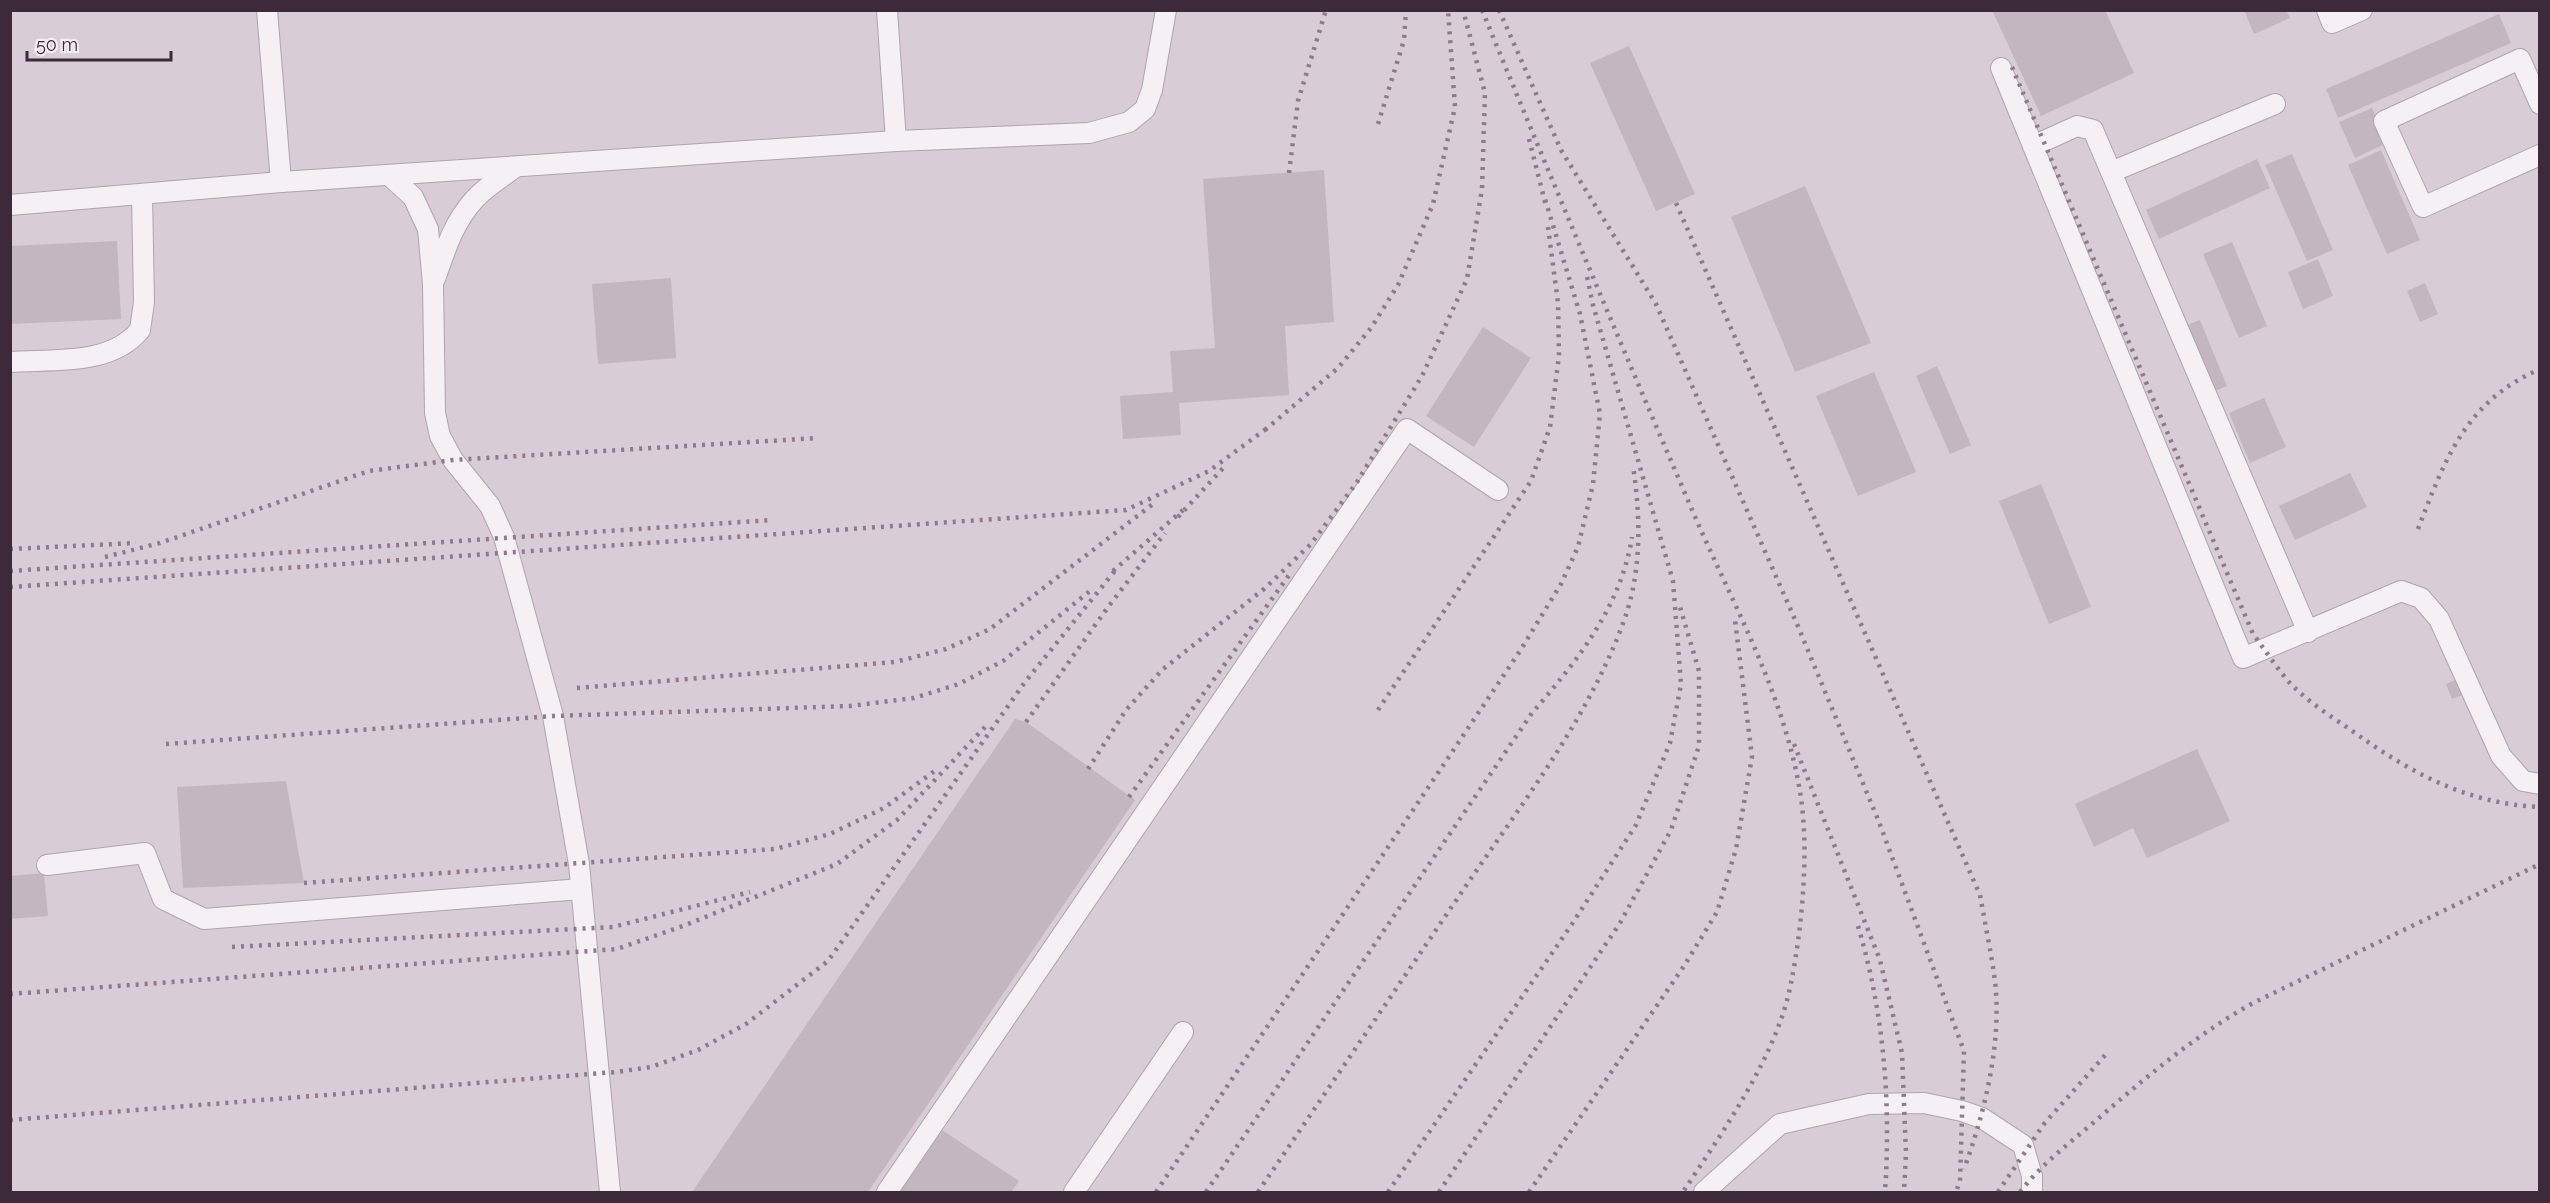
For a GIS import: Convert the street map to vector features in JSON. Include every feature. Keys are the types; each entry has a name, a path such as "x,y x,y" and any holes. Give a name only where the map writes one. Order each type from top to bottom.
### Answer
{"lane":[{"path":"267,10 281,182"},
{"path":"887,10 896,141"},
{"path":"10,204 281,182 896,141 1089,133 1128,122 1145,109 1152,90 1166,10"},
{"path":"2327,10 2332,23 2362,10"},
{"path":"2540,104 2520,60 2384,121 2423,207 2540,154"},
{"path":"2001,68 2243,658 2401,591 2421,598 2439,619 2501,756 2523,781 2540,784"},
{"path":"2111,172 2275,104"},
{"path":"2033,146 2077,126 2094,130 2308,632"},
{"path":"433,284 452,233 461,216 475,198 514,168"},
{"path":"390,176 413,197 428,229 433,284 435,413 440,436 453,460 490,506 504,537 553,716 582,889 610,1192"},
{"path":"10,362 100,356 120,348 140,330 144,302 142,195"},
{"path":"887,1192 1407,429 1498,490"},
{"path":"47,865 144,853 163,899 204,919 582,889"},
{"path":"1074,1192 1183,1032"},
{"path":"1704,1192 1780,1124 1886,1102 1924,1103 1982,1118 2023,1144 2032,1176 2032,1192"}],"shaded area":[{"path":"10,11 2539,11 2539,1192 11,1192"}],"building":[{"path":"1992,10 2105,10 2134,73 2041,116"},
{"path":"2244,10 2286,10 2290,18 2254,34"},
{"path":"2499,14 2511,43 2338,118 2326,89"},
{"path":"1629,46 1695,194 1656,211 1590,63"},
{"path":"2372,108 2387,143 2355,158 2339,122"},
{"path":"2381,150 2420,240 2387,254 2348,165"},
{"path":"2292,154 2333,250 2307,261 2265,165"},
{"path":"2257,159 2270,188 2159,239 2146,210"},
{"path":"1324,170 1334,322 1285,326 1289,395 1179,403 1181,435 1123,439 1120,396 1173,392 1170,351 1215,348 1203,179"},
{"path":"1805,186 1871,343 1795,372 1731,217"},
{"path":"117,241 121,319 10,324 10,246"},
{"path":"2232,242 2267,326 2239,338 2203,254"},
{"path":"2318,259 2333,296 2303,309 2288,272"},
{"path":"671,278 676,358 598,364 592,284"},
{"path":"2425,283 2438,314 2420,322 2407,291"},
{"path":"2200,320 2227,386 2215,391 2187,325"},
{"path":"1483,327 1531,358 1474,447 1426,416"},
{"path":"1937,366 1971,445 1950,454 1916,376"},
{"path":"1874,372 1916,472 1858,496 1816,396"},
{"path":"2264,398 2286,447 2250,463 2229,413"},
{"path":"2350,473 2367,507 2295,540 2279,506"},
{"path":"2041,484 2091,607 2049,624 1999,501"},
{"path":"2462,677 2468,693 2452,699 2446,684"},
{"path":"1015,719 1026,722 1135,800 868,1192 692,1192"},
{"path":"2197,749 2230,821 2147,858 2133,828 2094,847 2075,804"},
{"path":"286,781 304,883 183,888 177,787"},
{"path":"44,873 48,916 10,919 10,876"},
{"path":"942,1130 1019,1181 1011,1192 900,1192"}],"railway":[{"path":"1289,173 1298,101 1326,10"},
{"path":"1378,124 1404,40 1406,10"},
{"path":"1265,430 1338,368 1371,328 1398,285 1433,204 1455,107 1448,10"},
{"path":"1088,769 1126,710 1162,670 1264,589 1311,544 1357,482 1422,376 1467,279 1482,189 1485,93 1463,10"},
{"path":"1482,10 1666,449 1771,688 1794,761 1801,798 1804,843 1803,891 1795,962 1784,1010 1774,1038 1747,1092 1683,1192"},
{"path":"1499,10 1561,150 1656,304 1797,624 1879,822 1964,1051 1960,1181 1956,1192"},
{"path":"2012,67 2253,634 2284,676 2303,696 2395,759 2417,772 2463,792 2513,805 2540,807"},
{"path":"1529,139 1546,206"},
{"path":"1156,1192 1520,651 1561,584 1578,547 1593,484 1600,414 1580,314 1545,199"},
{"path":"1676,203 1980,895 1995,981 1996,1028 1985,1101 1964,1169"},
{"path":"1378,710 1531,481 1550,427 1559,355 1558,303 1548,227"},
{"path":"1388,1192 1572,924 1636,825 1670,743 1681,684 1673,581 1593,305 1586,272"},
{"path":"2418,529 2449,456 2476,415 2515,382 2540,369"},
{"path":"10,587 1126,510 1209,471 1270,426"},
{"path":"105,557 160,543 369,471 453,460 818,438"},
{"path":"1178,517 1225,466"},
{"path":"1258,1192 1536,785 1592,692 1622,626 1633,587 1638,547 1633,466"},
{"path":"577,688 895,662 946,649 990,629 1153,504"},
{"path":"1113,571 1183,510"},
{"path":"10,571 772,520"},
{"path":"1026,722 1108,607 1165,533"},
{"path":"1206,1192 1532,713 1581,653 1595,632 1618,587 1632,537"},
{"path":"10,549 136,543"},
{"path":"10,1120 616,1072 651,1067 698,1050 746,1024 828,961 1025,682 1118,567"},
{"path":"1129,797 1292,571"},
{"path":"166,744 553,716 850,706 914,698 959,684 1003,661 1090,591"},
{"path":"1439,1192 1620,923 1671,830 1699,746 1699,671 1680,607"},
{"path":"1529,1192 1684,966 1717,912 1736,849 1752,757 1735,620"},
{"path":"10,994 617,949 683,926 837,864 897,820 985,727"},
{"path":"1794,744 1880,960 1902,1053 1906,1153 1904,1192"},
{"path":"304,883 775,849 830,834 884,808 936,770"},
{"path":"2020,1192 2054,1156 2131,1090 2210,1029 2253,1003 2540,864"},
{"path":"232,947 613,927 750,892"},
{"path":"1858,926 1874,992 1884,1058 1887,1125 1885,1192"},
{"path":"1998,1192 2044,1124 2107,1053"}]}
